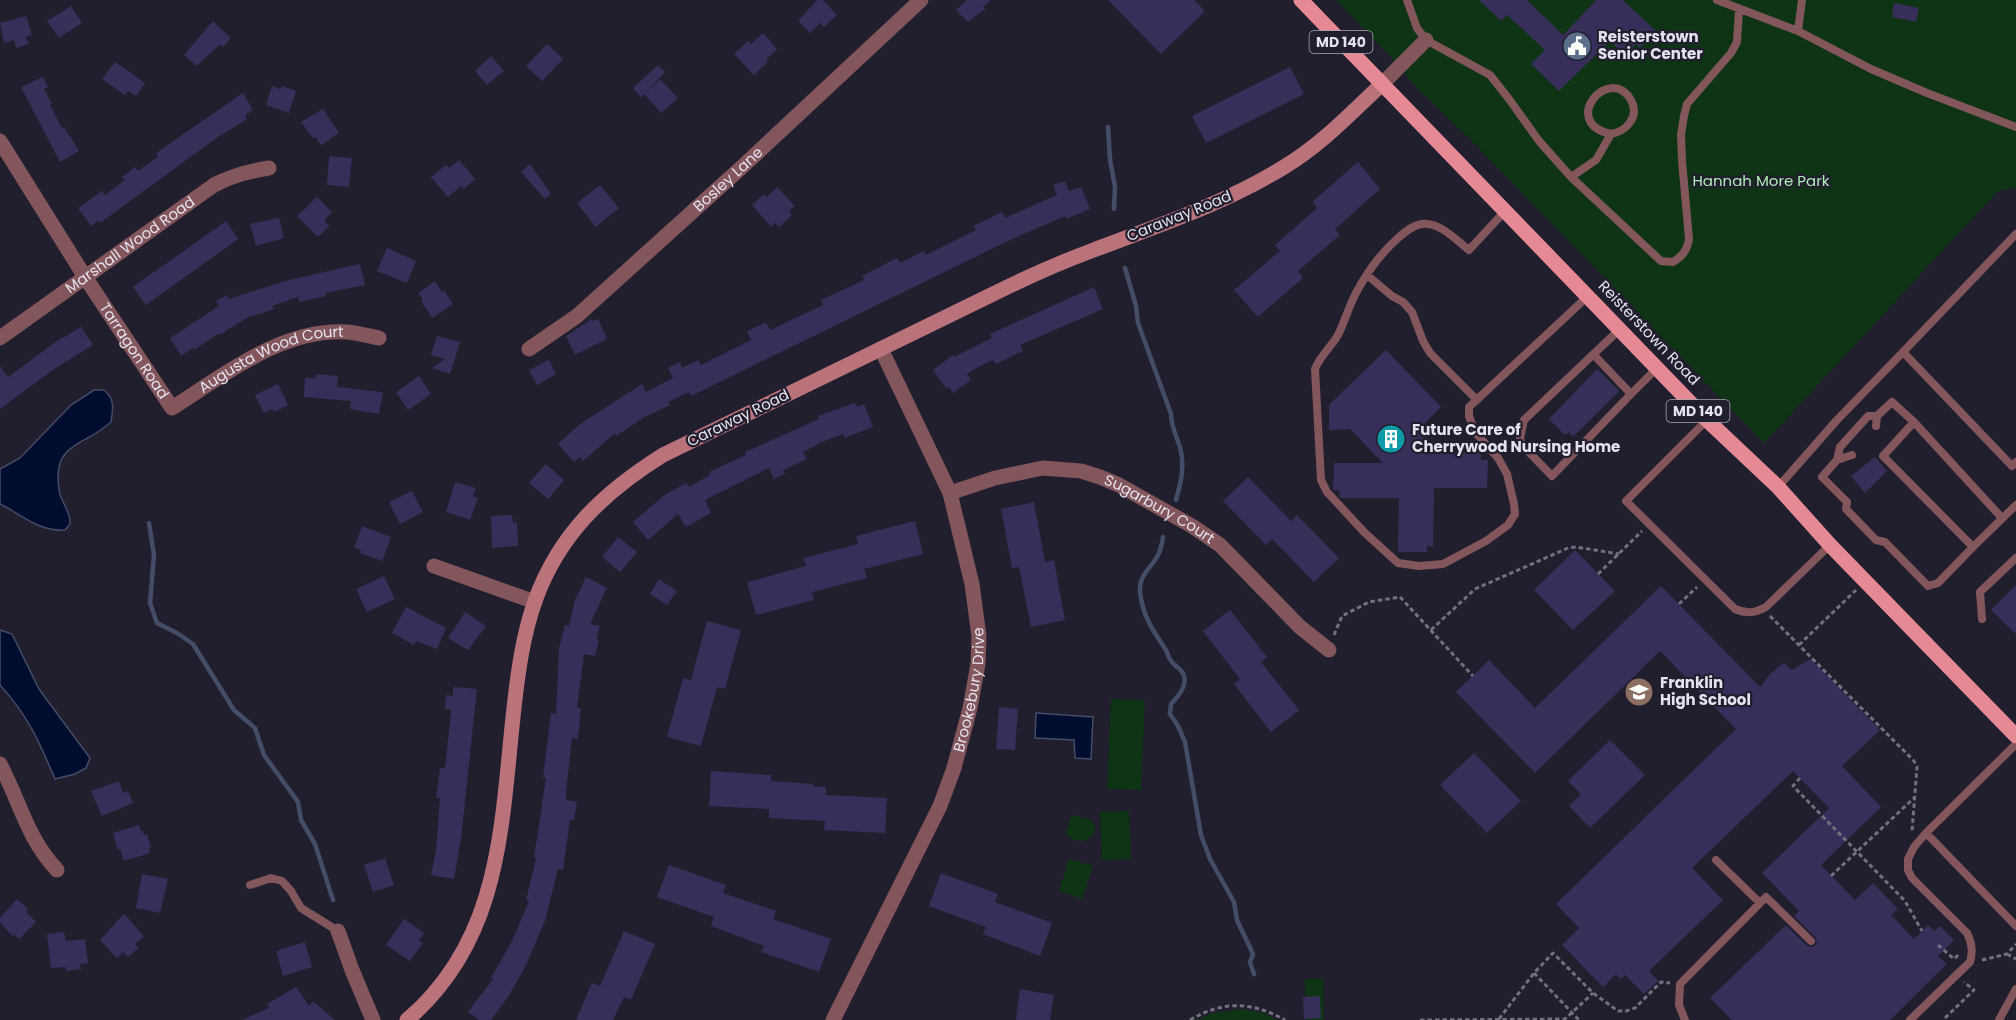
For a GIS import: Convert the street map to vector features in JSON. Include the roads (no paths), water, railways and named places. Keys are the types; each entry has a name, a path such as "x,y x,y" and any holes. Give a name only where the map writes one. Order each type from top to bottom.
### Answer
{"main road":[{"name":"MD 140","path":"1301,0 1382,84"},
{"name":"Reisterstown Road","path":"1382,84 1707,420 1778,486 1830,545 2016,736"}],"street":[{"name":"Bosley Lane","path":"529,349 576,316 743,166 921,0"},
{"path":"1382,84 1426,40"},
{"name":"Caraway Road","path":"407,1020 435,993 451,972 470,940 489,891 499,844 525,636 535,602 556,557 574,531 608,494 633,473 683,445 1038,272 1230,198 1287,166 1306,152 1382,84"},
{"name":"Tarragon Road","path":"0,141 85,277 172,408"},
{"name":"Marshall Wood Road","path":"0,338 214,185 248,171 269,168"},
{"name":"Augusta Wood Court","path":"172,408 249,359 289,342 323,333 348,332 379,338"},
{"name":"Brookebury Drive","path":"833,1020 940,806 954,768 970,708 978,664 978,619 950,493 881,349"},
{"name":"Sugarbury Court","path":"950,493 995,478 1043,468 1081,471 1100,477 1119,485 1192,526 1220,545 1300,627 1329,650"},
{"path":"434,566 535,602"},
{"path":"0,764 42,855 57,870"},
{"path":"338,931 373,1020"}],"lane":[{"path":"1407,0 1417,28 1426,40 1490,75 1539,141 1571,177 1661,261 1673,262 1682,256 1689,239 1681,135 1687,104 1731,53 1737,42 1739,9"},
{"path":"1717,0 1798,31 1871,69 1927,93 2016,127"},
{"path":"1798,31 1802,0"},
{"path":"1571,177 1596,160 1611,134 1626,129 1631,122 1634,107 1626,94 1609,88 1594,95 1588,112 1594,127 1601,132 1611,134"},
{"path":"1505,211 1469,250 1443,230 1433,225 1422,224 1413,227 1384,251 1366,275 1336,337 1318,360 1315,369 1321,480 1327,492 1364,532 1398,562 1419,566 1443,564 1508,525 1515,514 1507,474 1498,458 1475,432 1470,423 1469,407 1588,296"},
{"path":"1778,486 1837,420 2016,234"},
{"path":"1366,275 1412,312 1430,353 1477,400"},
{"path":"1620,329 1524,420 1520,438 1522,445 1552,476 1658,368"},
{"path":"1903,352 2012,466 2016,462"},
{"path":"1594,355 1631,394"},
{"path":"1876,426 1877,416 1892,402 1914,422 2001,518"},
{"path":"1837,460 1840,447 1868,416 1877,416"},
{"path":"1707,420 1626,501 1735,609 1746,613 1763,609 1830,545"},
{"path":"1914,422 1883,456 1973,547"},
{"path":"1852,454 1837,460 1822,477 1851,504 1846,509 1876,540 1883,539 1928,586 1938,583 2016,505"},
{"path":"1983,619 1980,592 2016,558"},
{"path":"1910,1020 1970,962 1972,943 1967,933 1912,878 1908,870 1908,860 1914,847 1926,833 2016,744"},
{"path":"1926,833 2016,926"},
{"path":"1716,860 1760,903"},
{"path":"250,885 271,878 282,881 301,908 338,931"},
{"path":"1685,1020 1679,1005 1680,984 1766,897 1811,941"},
{"path":"2000,1020 2016,988"}],"water":[{"path":"94,390 104,390 112,400 111,422 72,447 60,462 59,489 69,514 70,524 65,530 47,528 31,522 0,504 0,469 20,458 71,405"},
{"path":"0,630 12,634 39,689 90,758 86,768 75,774 55,779 32,729 0,685"},
{"path":"1036,713 1093,717 1091,759 1075,758 1074,740 1035,738"}],"waterway":[{"path":"1108,127 1110,160 1115,187 1114,209"},
{"path":"1125,268 1136,306 1138,323 1171,414 1180,447 1182,474 1176,500"},
{"path":"149,523 154,555 150,603 157,623 193,644 234,710 255,728 264,755 298,802 301,820 315,844 333,900"},
{"path":"1163,537 1159,553 1141,580 1141,600 1153,629 1171,661 1181,670 1185,680 1179,695 1171,704 1170,714 1185,742 1201,835 1210,859 1234,902 1237,920 1253,954 1250,962 1254,974"}],"place":[{"name":"Reisterstown Senior Center","path":"1577,46"},
{"name":"Future Care of Cherrywood Nursing Home","path":"1391,439"},
{"name":"Franklin High School","path":"1639,692"}],"park label":[{"name":"Hannah More Park","path":"1761,181"}]}
